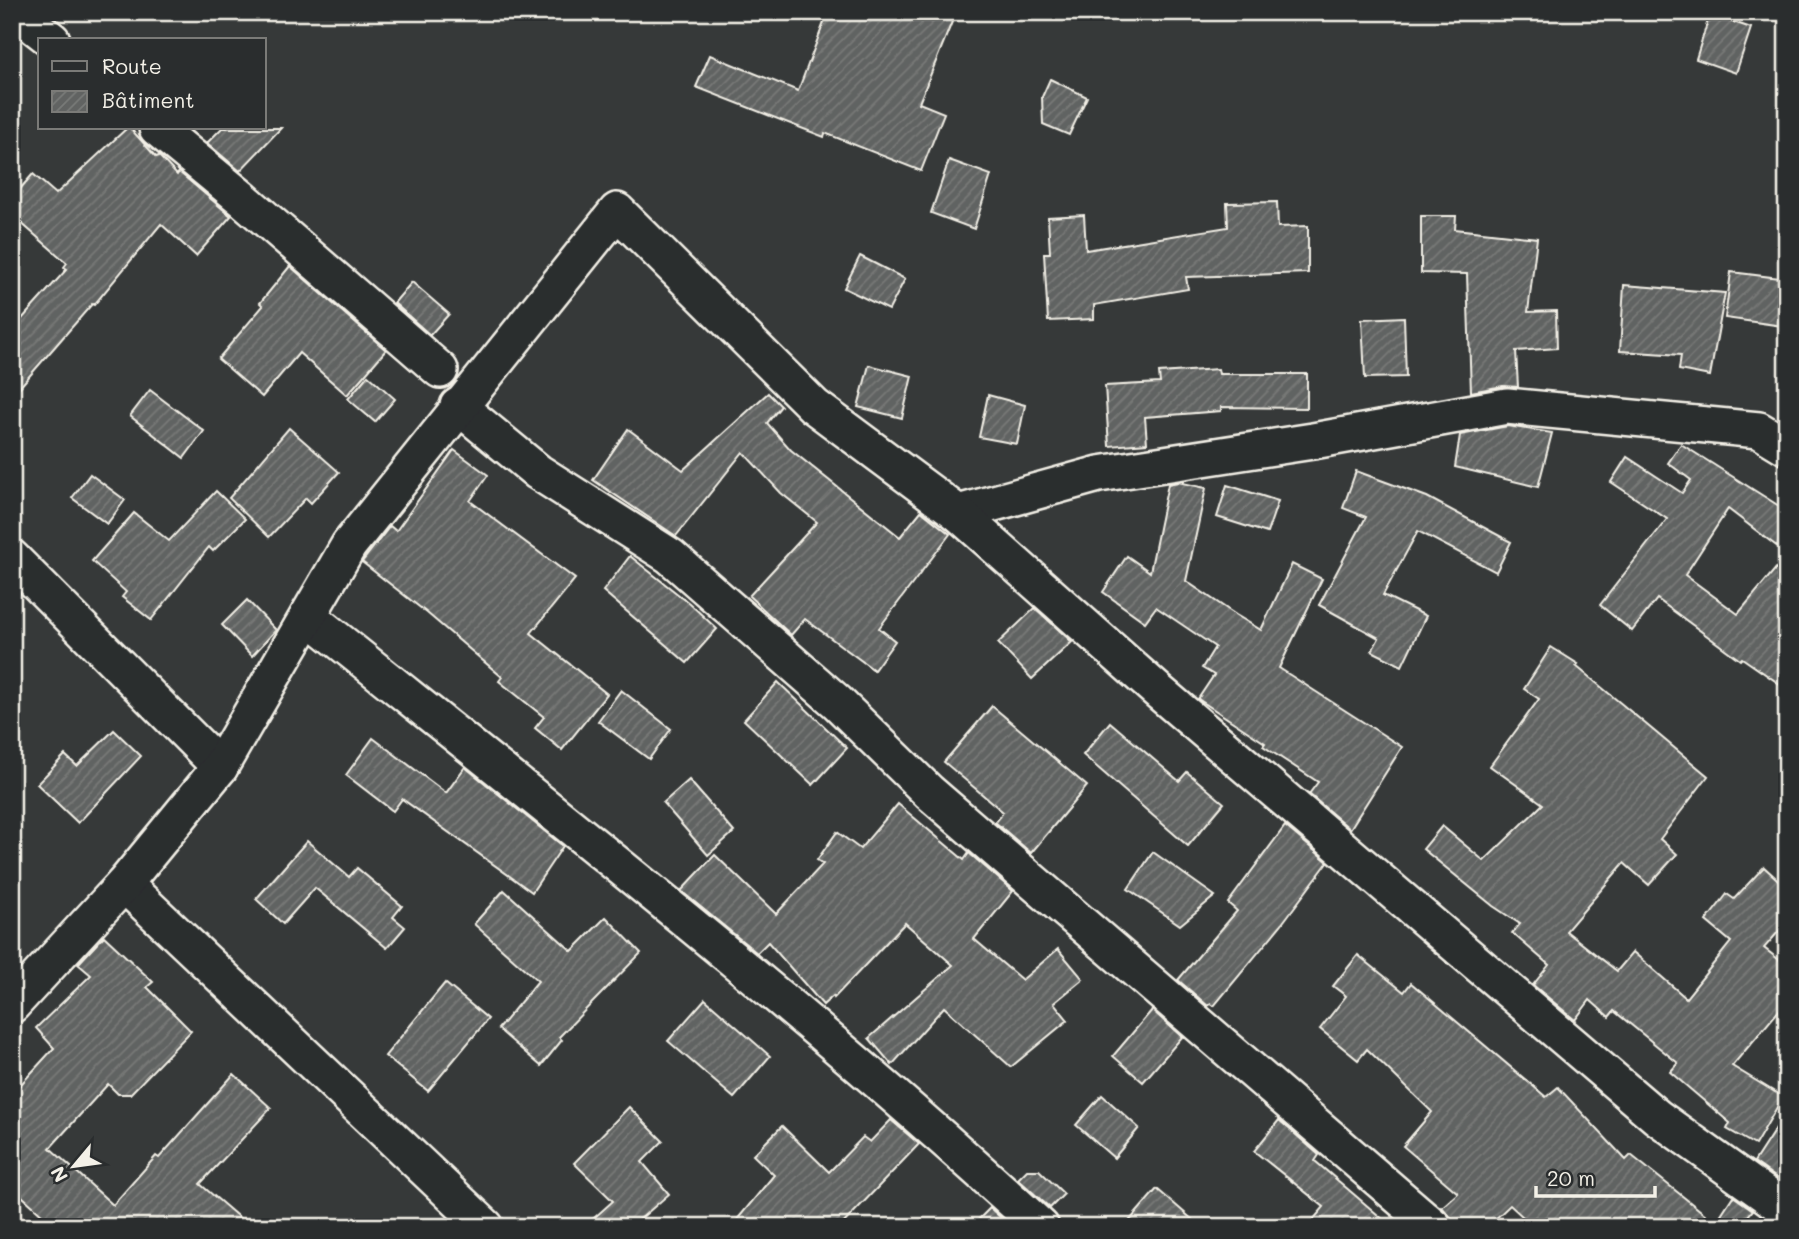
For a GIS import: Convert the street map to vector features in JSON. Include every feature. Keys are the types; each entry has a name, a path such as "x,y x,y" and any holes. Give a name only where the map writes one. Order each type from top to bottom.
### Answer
{"street":[{"path":"16,12 49,38"},
{"path":"159,130 440,370"},
{"path":"12,1005 124,884 220,767 349,545 617,211 814,406 958,513 1158,691 1647,1108 1787,1210"},
{"path":"458,406 538,472 670,556 837,702 929,792 1434,1227"},
{"path":"958,513 1099,474 1312,441 1507,406 1759,430 1787,447"},
{"path":"12,558 220,767"},
{"path":"308,617 676,912 939,1133 1041,1227"},
{"path":"124,884 486,1227"}],"building":[{"path":"828,12 956,12 919,103 944,113 921,171 696,87 710,55 798,91"},
{"path":"1710,14 1751,28 1736,73 1696,59"},
{"path":"1050,79 1087,97 1069,135 1043,124 1042,97"},
{"path":"281,128 240,171 207,143 220,130"},
{"path":"125,130 132,130 156,157 159,156 177,175 179,172 231,216 196,256 161,224 94,305 92,304 12,396 12,330 67,269 64,267 67,263 12,215 12,198 33,174 56,194"},
{"path":"949,160 991,175 974,229 931,213"},
{"path":"1277,202 1278,227 1308,226 1308,273 1186,277 1188,289 1094,305 1094,319 1048,321 1044,253 1050,253 1048,217 1084,215 1086,250 1228,227 1227,203"},
{"path":"1421,216 1456,216 1455,229 1537,238 1528,312 1556,311 1557,348 1516,351 1518,387 1503,386 1471,392 1467,274 1421,273"},
{"path":"860,256 905,279 889,310 844,288"},
{"path":"290,266 386,350 347,395 299,353 262,397 218,359 263,306 260,303"},
{"path":"1731,272 1787,279 1783,326 1725,318"},
{"path":"412,282 449,314 430,335 394,303"},
{"path":"1624,285 1725,293 1710,376 1679,370 1681,355 1620,351"},
{"path":"1404,317 1406,377 1365,378 1362,319"},
{"path":"869,365 912,376 902,418 858,407"},
{"path":"1218,369 1219,374 1307,374 1307,408 1221,407 1221,411 1145,417 1147,443 1109,446 1105,386 1160,383 1159,373"},
{"path":"368,375 395,399 375,422 348,399"},
{"path":"150,390 204,431 184,458 130,416"},
{"path":"768,393 781,406 767,423 791,450 900,537 921,511 950,534 879,628 895,641 874,670 805,619 791,635 749,596 817,522 781,493 743,452 676,536 593,480 628,429 683,470"},
{"path":"988,395 1025,405 1017,444 979,437"},
{"path":"1508,426 1552,433 1538,487 1455,467 1460,435"},
{"path":"289,428 339,472 311,503 306,498 269,537 229,498"},
{"path":"1681,444 1787,511 1787,554 1728,509 1685,575 1738,614 1787,555 1787,689 1742,658 1740,660 1657,599 1632,631 1600,605 1667,519 1611,482 1627,457 1682,493 1691,480 1668,463"},
{"path":"454,450 488,475 470,501 575,579 531,633 607,694 562,750 535,728 544,717 499,681 502,677 362,562 390,526 396,531"},
{"path":"1356,471 1427,497 1511,542 1496,572 1418,531 1383,595 1426,616 1402,666 1372,651 1379,638 1319,605 1366,517 1343,508"},
{"path":"90,474 125,500 107,524 72,498"},
{"path":"1178,482 1206,488 1186,581 1236,615 1261,630 1292,564 1322,579 1279,668 1402,747 1350,829 1309,794 1318,782 1198,699 1214,675 1202,668 1215,647 1156,607 1145,622 1103,592 1127,556 1150,572 1168,484"},
{"path":"1227,485 1278,501 1267,533 1217,517"},
{"path":"216,491 245,519 213,551 209,547 151,620 122,597 126,592 92,561 134,513 169,541"},
{"path":"630,556 717,629 687,663 603,591"},
{"path":"247,600 276,630 252,656 222,625"},
{"path":"1035,608 1072,642 1032,679 998,643"},
{"path":"1551,647 1578,664 1576,666 1708,776 1660,839 1677,854 1649,885 1624,863 1566,931 1617,971 1633,952 1686,998 1731,942 1706,921 1727,894 1734,899 1764,867 1787,888 1787,922 1764,948 1787,966 1787,1001 1732,1066 1783,1097 1755,1145 1727,1129 1730,1123 1670,1072 1678,1063 1614,1011 1609,1017 1590,1000 1575,1020 1533,985 1549,965 1512,933 1520,924 1493,906 1423,849 1442,826 1484,861 1543,804 1490,766 1539,699 1524,689"},
{"path":"778,682 847,748 813,785 744,720"},
{"path":"621,690 671,729 649,759 598,721"},
{"path":"992,706 1087,786 1031,853 995,822 1003,812 944,762"},
{"path":"1110,722 1179,781 1187,772 1224,803 1188,846 1083,755"},
{"path":"114,730 141,756 78,823 37,784 65,755 77,766"},
{"path":"373,738 446,793 465,767 563,846 532,892 402,799 393,811 346,775"},
{"path":"689,780 734,832 708,855 663,803"},
{"path":"898,804 964,860 969,853 1013,891 974,939 1022,980 1058,949 1083,979 1054,1003 1068,1020 1011,1067 944,1007 892,1065 869,1038 953,965 905,923 834,998 833,996 823,1005 768,942 757,953 681,891 715,855 776,914 823,864 817,860 837,832 860,849"},
{"path":"1285,826 1328,862 1281,925 1214,1006 1208,1006 1178,980 1237,911 1228,903"},
{"path":"307,841 349,877 357,868 402,906 393,917 405,927 387,948 315,888 283,924 256,899"},
{"path":"1153,852 1215,896 1180,925 1128,889"},
{"path":"504,890 572,951 606,917 641,953 559,1037 562,1040 541,1066 498,1029 538,981 474,924"},
{"path":"104,936 153,982 147,987 191,1031 130,1094 118,1094 108,1084 50,1148 113,1205 234,1074 271,1108 200,1184 250,1227 56,1227 12,1187 12,1094 54,1048 36,1028 91,975 78,964"},
{"path":"1358,955 1404,992 1411,983 1546,1097 1558,1087 1626,1160 1631,1155 1721,1227 1534,1227 1510,1205 1487,1227 1454,1227 1453,1220 1442,1207 1458,1193 1403,1146 1432,1112 1367,1049 1358,1060 1320,1029 1346,996 1333,986"},
{"path":"445,983 488,1019 428,1091 385,1056"},
{"path":"705,999 770,1056 734,1098 668,1041"},
{"path":"1152,1010 1182,1037 1143,1082 1113,1056"},
{"path":"1102,1095 1139,1128 1114,1158 1076,1125"},
{"path":"629,1107 663,1141 642,1162 669,1194 631,1227 584,1227 613,1201 574,1163"},
{"path":"1787,1111 1787,1167 1778,1179 1754,1162"},
{"path":"891,1120 919,1144 840,1227 731,1227 774,1175 753,1155 782,1126 829,1172 863,1137 870,1142"},
{"path":"1279,1120 1319,1155 1315,1161 1392,1227 1307,1227 1324,1207 1254,1151"},
{"path":"1027,1170 1039,1170 1064,1194 1050,1208 1018,1179"},
{"path":"1157,1189 1201,1227 1124,1227"},
{"path":"1733,1196 1753,1210 1739,1227 1729,1227 1718,1219"},
{"path":"990,1208 1011,1227 971,1227"}]}
